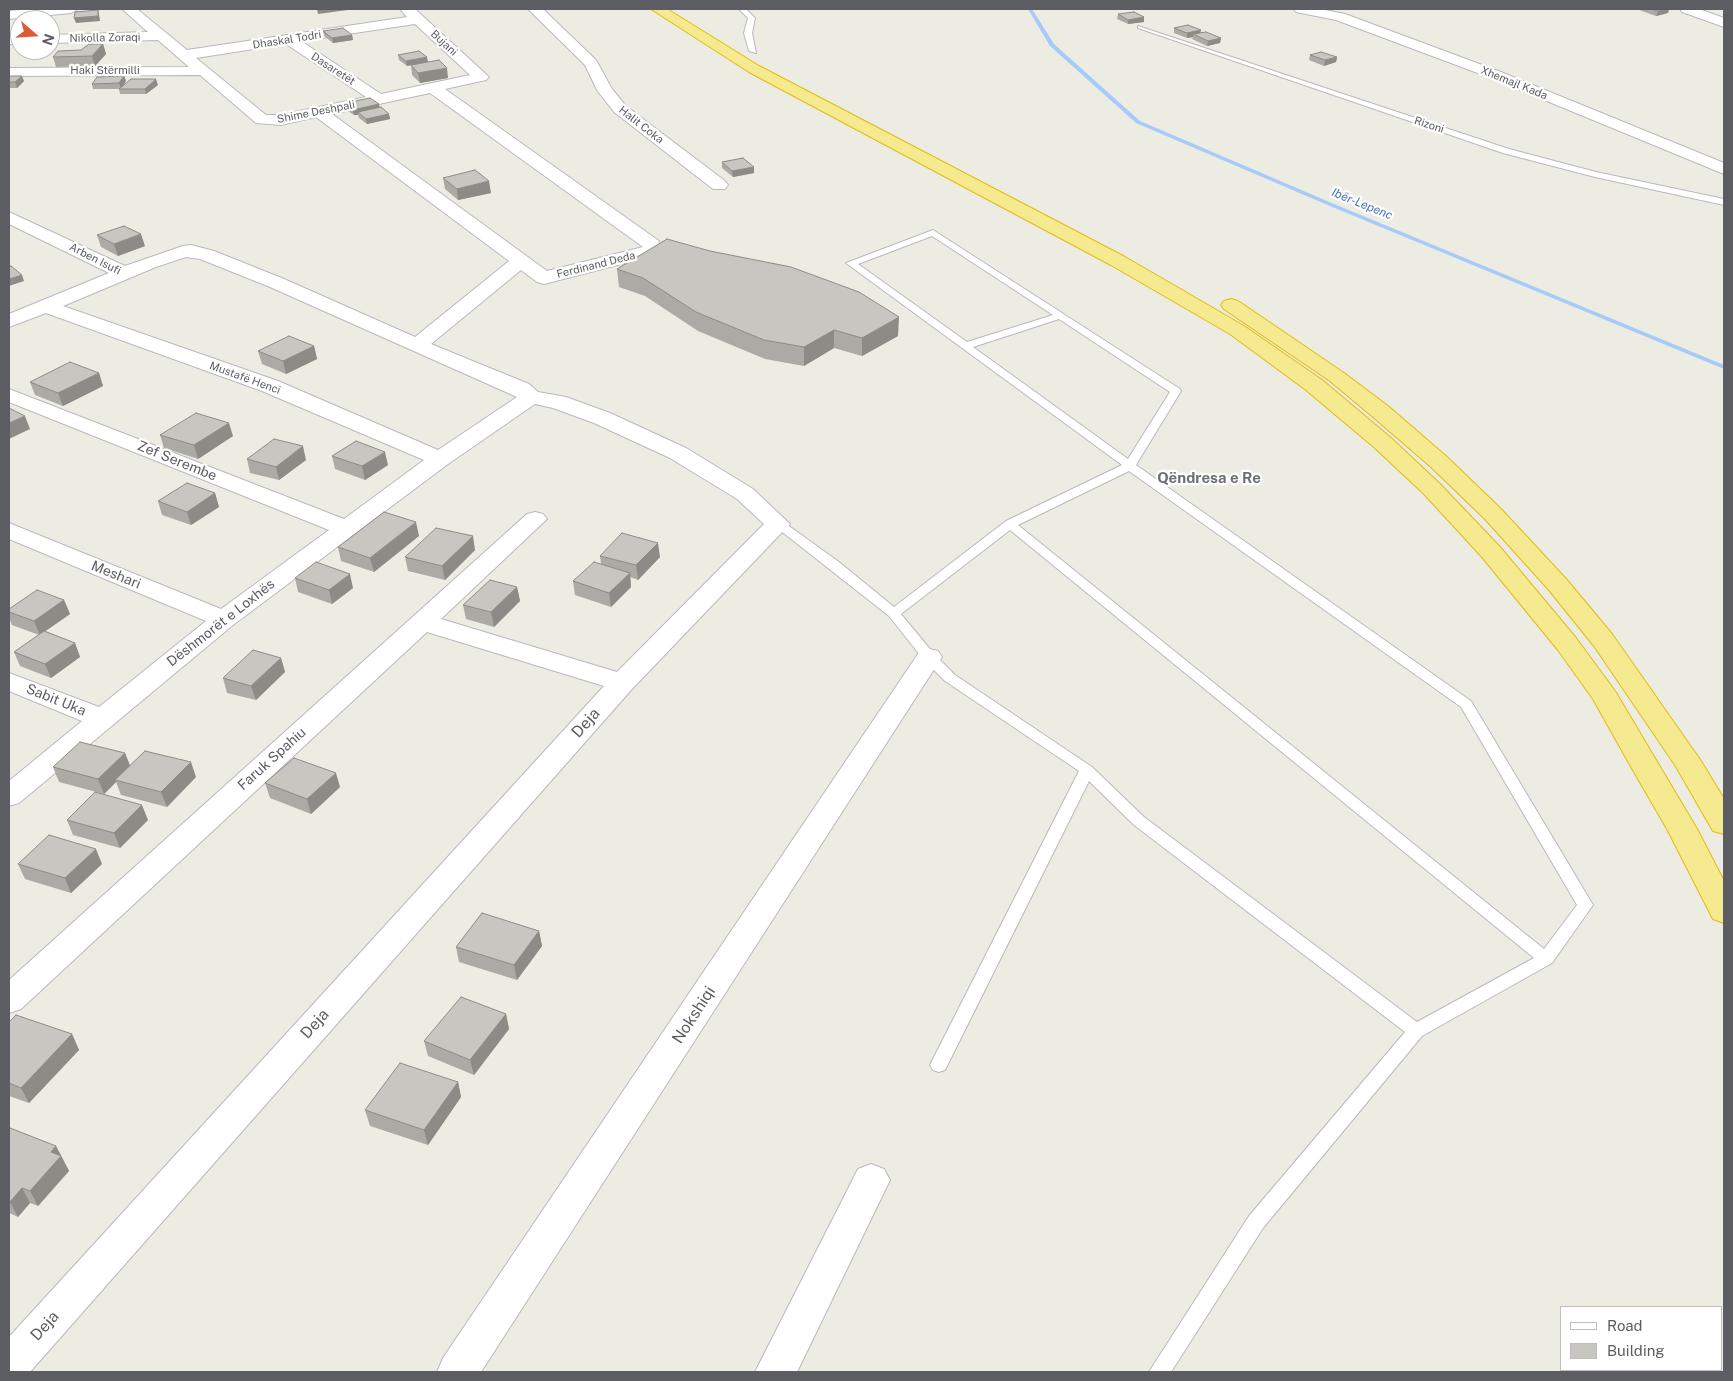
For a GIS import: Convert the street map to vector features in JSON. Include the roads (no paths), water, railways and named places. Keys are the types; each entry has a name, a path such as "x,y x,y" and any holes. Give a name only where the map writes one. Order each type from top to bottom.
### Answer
{"highway":[{"path":"658,9 754,69 1118,261 1215,317 1314,385 1383,443 1432,489 1491,552 1567,644 1605,697 1640,756 1682,829 1724,911"},
{"path":"685,9 753,51 835,97 1180,274 1262,325 1337,377 1439,462 1493,514 1563,592 1603,640 1643,696 1687,761 1724,824"}],"street":[{"path":"52,10 71,9"},
{"name":"Shime Deshpali","path":"129,9 186,55 258,119 274,121 481,77"},
{"name":"Bujani","path":"407,9 481,77"},
{"name":"Halit Coka","path":"535,9 591,63 605,90 620,109 719,185"},
{"name":"Xhemajl Kada","path":"1301,9 1333,14 1487,72 1724,169"},
{"path":"1687,9 1724,23"},
{"name":"Dhaskal Todri","path":"186,55 418,19"},
{"name":"Nikolla Zoraqi","path":"60,39 161,36"},
{"name":"Dasaretët","path":"288,40 379,99"},
{"name":"Haki Stërmilli","path":"9,72 202,71"},
{"name":"Ferdinand Deda","path":"319,112 544,278 645,253 653,248 433,88"},
{"name":"Arben Isufi","path":"9,217 125,273"},
{"path":"125,273 183,252 199,252 277,283 521,389 531,397 558,402 602,418 678,453 744,494 778,524"},
{"path":"417,345 521,261"},
{"name":"Arben Isufi","path":"13,316 46,306 125,273"},
{"name":"Mustafë Henci","path":"46,306 270,386 440,459"},
{"name":"Zef Serembe","path":"9,395 346,528"},
{"name":"Dëshmorët e Loxhës","path":"9,796 224,619 440,459 531,397"},
{"name":"Faruk Spahiu","path":"9,1000 535,519"},
{"name":"Deja","path":"9,1366 622,683 778,524"},
{"name":"Meshari","path":"9,530 224,619"},
{"path":"422,622 622,683"},
{"name":"Nokshiqi","path":"458,1372 929,657"},
{"name":"Sabit Uka","path":"9,681 103,719"},
{"path":"776,1372 871,1180"}],"lane":[{"path":"742,9 752,18 748,33 753,51"},
{"name":"Rizoni","path":"1140,27 1506,150 1595,174 1724,202"},
{"path":"894,613 1010,524 1130,466 1176,391 934,233 852,263 1130,466 1466,704 1585,905 1546,959 1416,1031 1256,1222 1158,1372"},
{"path":"966,346 1060,316"},
{"path":"778,524 835,565 894,613 929,657 950,678 1087,770 1139,821 1416,1031"},
{"path":"1010,524 1546,959"},
{"path":"939,1065 1087,770"}],"waterway":[{"name":"Ibër-Lepenc","path":"1030,9 1052,45 1138,122 1332,205 1724,367"}],"district":[{"name":"Qëndresa e Re","path":"1209,478"}]}
